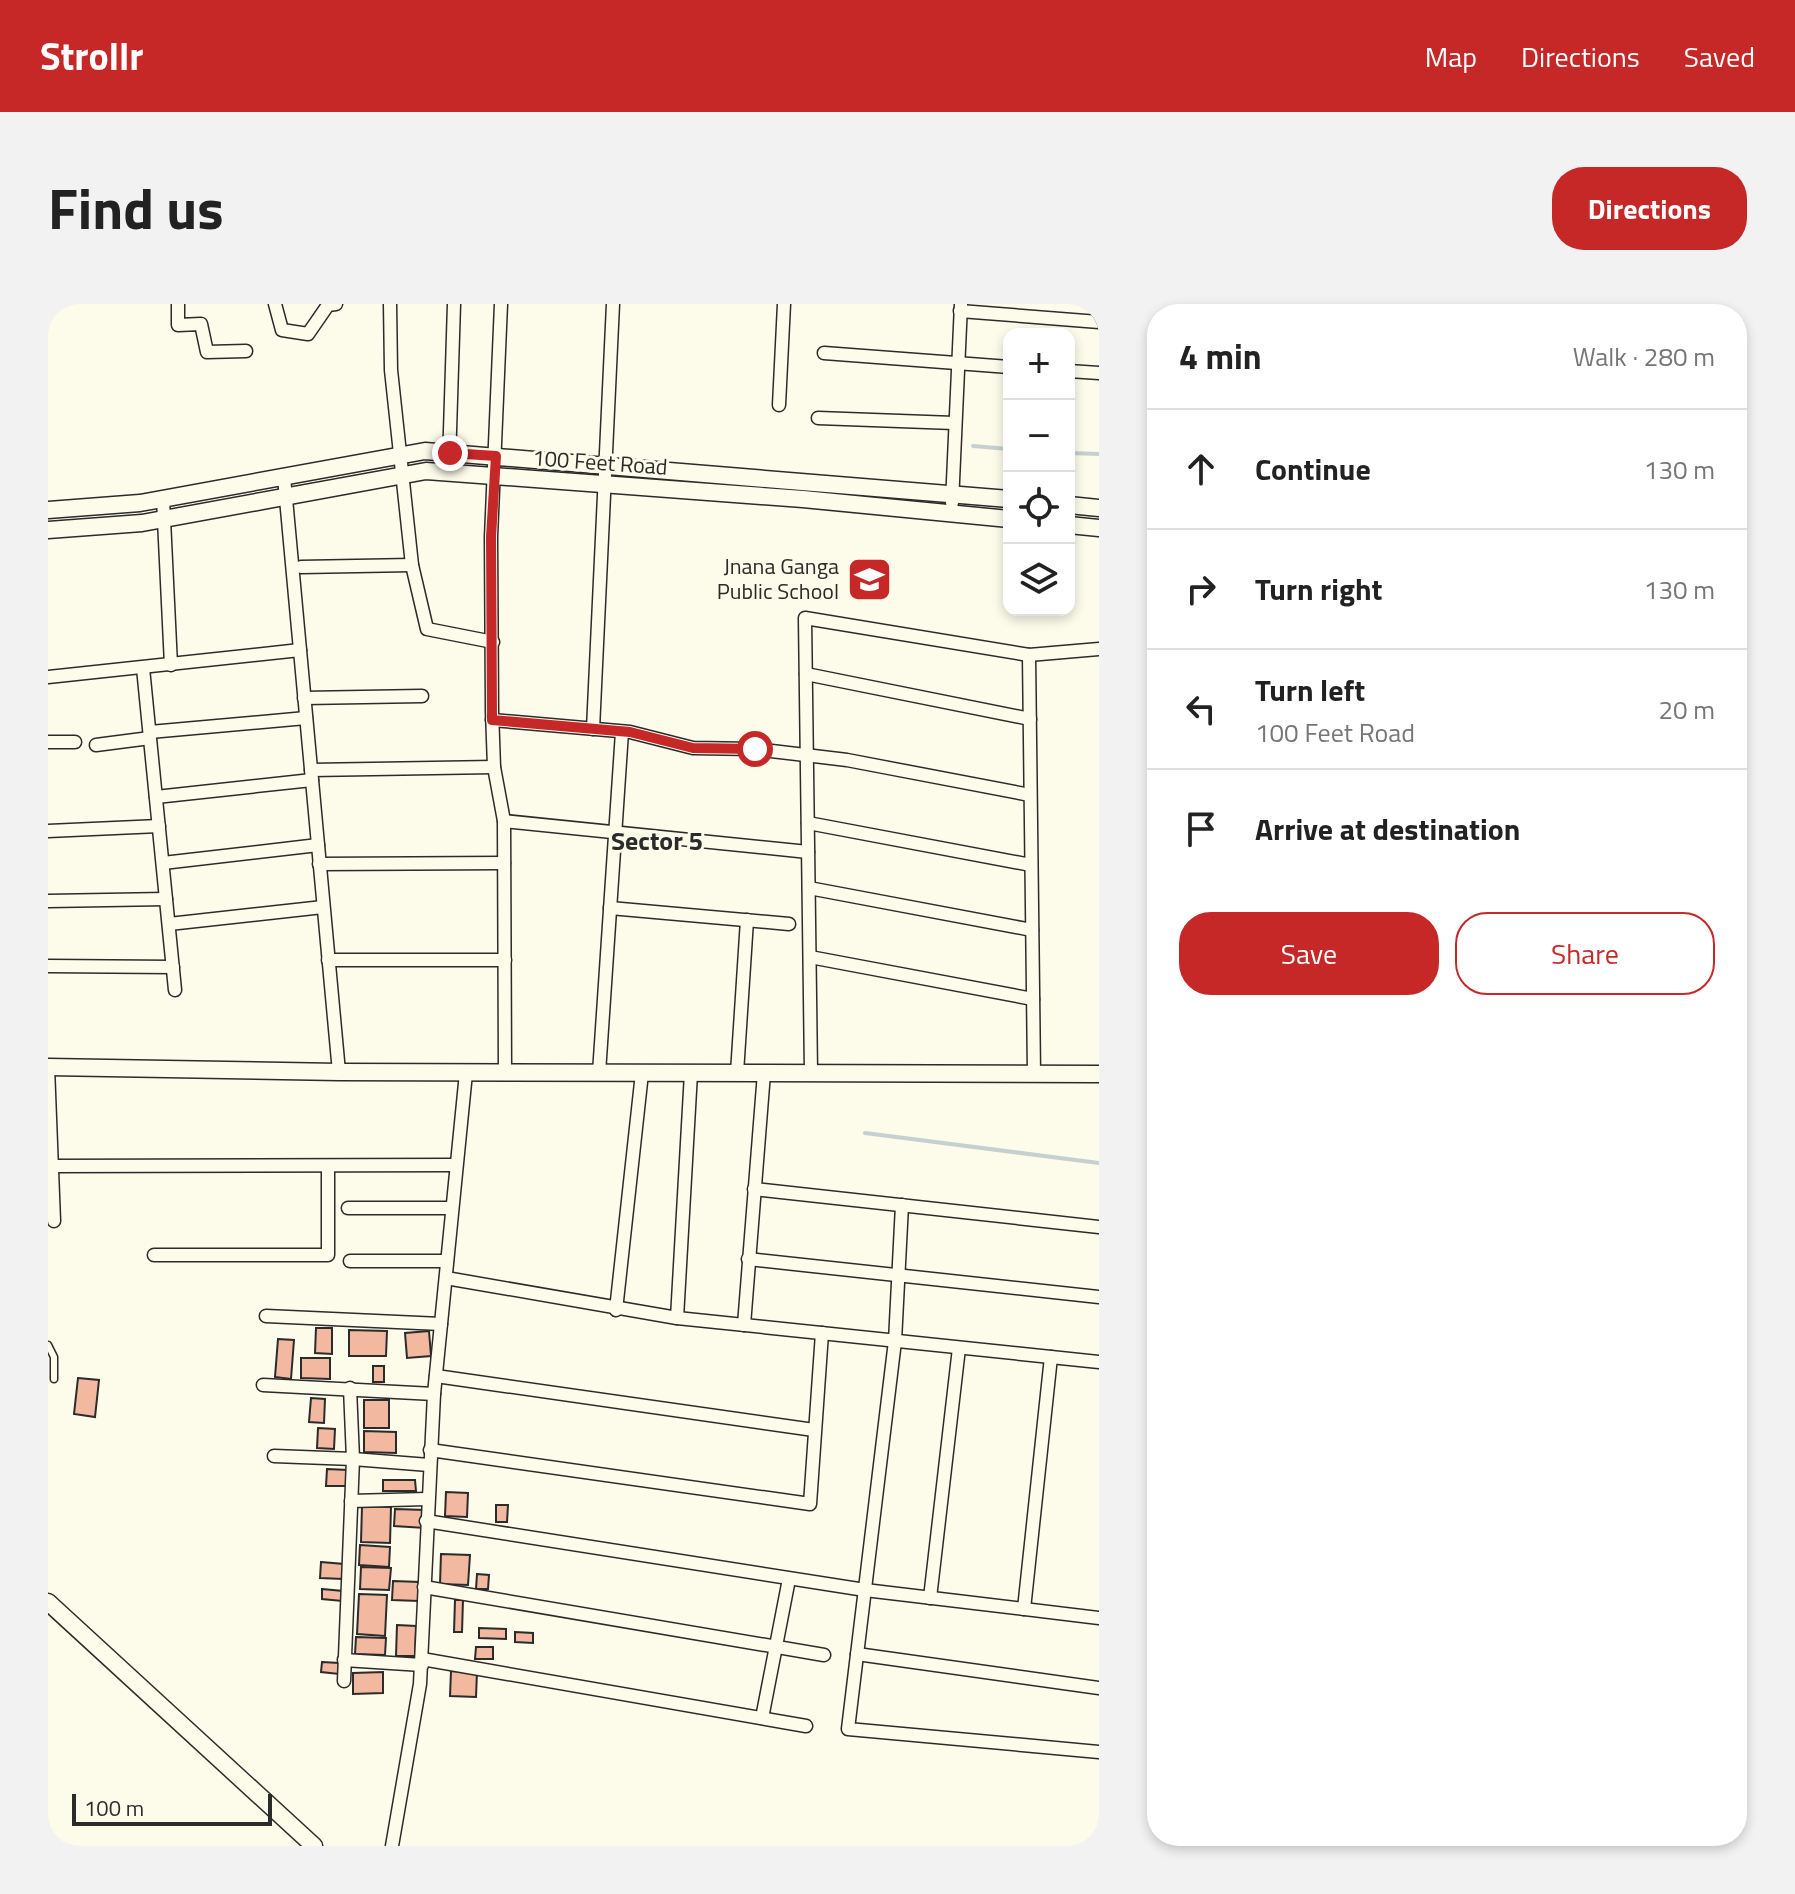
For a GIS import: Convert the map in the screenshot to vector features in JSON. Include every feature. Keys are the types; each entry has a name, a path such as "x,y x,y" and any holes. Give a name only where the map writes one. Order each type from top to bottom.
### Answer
{"main road":[{"name":"100 Feet Road","path":"48,510 163,499 425,451 1003,498"},
{"name":"100 Feet Road","path":"48,530 164,519 426,471 1003,518"},
{"path":"1075,506 1099,508"},
{"path":"1075,526 1099,528"},
{"path":"48,1067 466,1073 1099,1074"},
{"path":"48,1602 314,1846"}],"street":[{"path":"178,304 178,325 201,324 207,352 246,351"},
{"path":"275,304 282,330 308,334 328,305 336,304"},
{"path":"390,304 391,370 405,475 412,565 427,629 493,642"},
{"path":"449,473 454,304"},
{"path":"501,304 491,537 494,767 504,821 505,1073"},
{"path":"593,729 613,304"},
{"path":"779,405 784,304"},
{"path":"952,514 961,308 1099,322"},
{"path":"824,353 1003,367"},
{"path":"1075,371 1099,373"},
{"path":"818,418 954,423"},
{"path":"284,477 339,1072"},
{"path":"163,499 171,665"},
{"path":"301,567 412,565"},
{"path":"811,1073 805,618 1029,655 1099,649"},
{"path":"48,677 300,650"},
{"path":"1029,655 1034,1074"},
{"path":"143,668 175,990"},
{"path":"806,674 1030,719"},
{"path":"304,698 422,696"},
{"path":"96,745 150,735 306,718"},
{"path":"492,720 622,732 693,748 755,749 807,755 1030,795"},
{"path":"599,1073 622,732"},
{"path":"48,742 75,742"},
{"path":"156,797 311,775 494,767"},
{"path":"504,821 808,852"},
{"path":"808,823 1031,865"},
{"path":"48,831 159,826"},
{"path":"163,863 318,845"},
{"path":"319,864 504,863"},
{"path":"809,888 1032,930"},
{"path":"48,901 166,899"},
{"path":"169,924 323,907"},
{"path":"610,908 789,924"},
{"path":"737,1073 747,920"},
{"path":"810,957 1033,999"},
{"path":"328,960 505,960"},
{"path":"48,966 173,967"},
{"path":"48,1067 54,1221"},
{"path":"392,1846 413,1738 422,1662 434,1394 466,1073"},
{"path":"616,1310 642,1073"},
{"path":"677,1318 691,1073"},
{"path":"744,1325 764,1073"},
{"path":"52,1166 456,1165"},
{"path":"154,1255 328,1255 328,1166"},
{"path":"754,1189 1099,1227"},
{"path":"902,1205 895,1341 848,1729 1099,1752"},
{"path":"348,1208 451,1208"},
{"path":"748,1259 1099,1297"},
{"path":"350,1261 447,1261"},
{"path":"446,1278 616,1310 677,1318 1099,1362"},
{"path":"266,1316 441,1324"},
{"path":"430,1450 810,1504 822,1333"},
{"path":"930,1598 959,1348"},
{"path":"1024,1609 1051,1357"},
{"path":"436,1376 814,1430"},
{"path":"263,1385 434,1394"},
{"path":"344,1681 353,1459 350,1388"},
{"path":"274,1456 429,1465"},
{"path":"351,1501 427,1499"},
{"path":"426,1521 865,1590 1099,1618"},
{"path":"762,1718 789,1579"},
{"path":"424,1587 824,1655"},
{"path":"857,1654 1099,1688"},
{"path":"344,1660 422,1662 806,1726"}],"lane":[{"path":"48,1345 54,1357 54,1379"}],"building":[{"path":"316,1328 332,1328 332,1354 315,1353"},
{"path":"349,1330 387,1331 386,1356 349,1356"},
{"path":"429,1331 431,1356 407,1358 405,1333"},
{"path":"278,1339 294,1340 291,1379 275,1377"},
{"path":"301,1358 330,1358 330,1379 301,1378"},
{"path":"373,1366 384,1366 384,1382 373,1382"},
{"path":"78,1378 99,1380 95,1417 74,1414"},
{"path":"311,1398 325,1399 324,1423 309,1422"},
{"path":"364,1400 389,1400 389,1428 364,1428"},
{"path":"318,1428 335,1429 334,1449 317,1448"},
{"path":"364,1431 396,1432 396,1453 364,1452"},
{"path":"327,1469 348,1470 347,1486 326,1486"},
{"path":"383,1480 415,1480 416,1491 383,1491"},
{"path":"446,1492 468,1493 467,1517 445,1516"},
{"path":"496,1505 508,1505 507,1522 496,1522"},
{"path":"362,1506 391,1507 390,1543 361,1542"},
{"path":"395,1509 426,1510 425,1528 394,1526"},
{"path":"360,1545 390,1547 389,1567 359,1565"},
{"path":"441,1554 470,1555 468,1585 440,1584"},
{"path":"321,1562 344,1564 343,1579 320,1578"},
{"path":"361,1567 391,1568 389,1590 360,1589"},
{"path":"477,1574 489,1575 488,1589 476,1589"},
{"path":"393,1581 420,1582 419,1601 392,1600"},
{"path":"322,1589 343,1591 342,1601 322,1599"},
{"path":"359,1594 387,1595 385,1636 357,1634"},
{"path":"455,1600 463,1600 462,1632 454,1632"},
{"path":"397,1625 416,1626 415,1656 396,1656"},
{"path":"479,1628 506,1629 506,1639 479,1638"},
{"path":"515,1632 533,1633 533,1643 515,1642"},
{"path":"356,1637 386,1638 385,1655 355,1654"},
{"path":"476,1647 493,1647 493,1659 475,1659"},
{"path":"322,1662 339,1663 339,1674 321,1672"},
{"path":"451,1671 477,1672 476,1697 450,1696"},
{"path":"383,1672 383,1693 353,1694 353,1673"}],"waterway":[{"path":"973,446 1003,448"},
{"path":"1075,453 1099,454"},
{"path":"865,1133 1099,1163"}],"place":[{"name":"Jnana Ganga Public School","path":"870,579"}],"district":[{"name":"Sector 5","path":"657,841"}],"route":[{"path":"450,453 496,456 491,537 492,720 630,732 693,748 755,749"}]}
